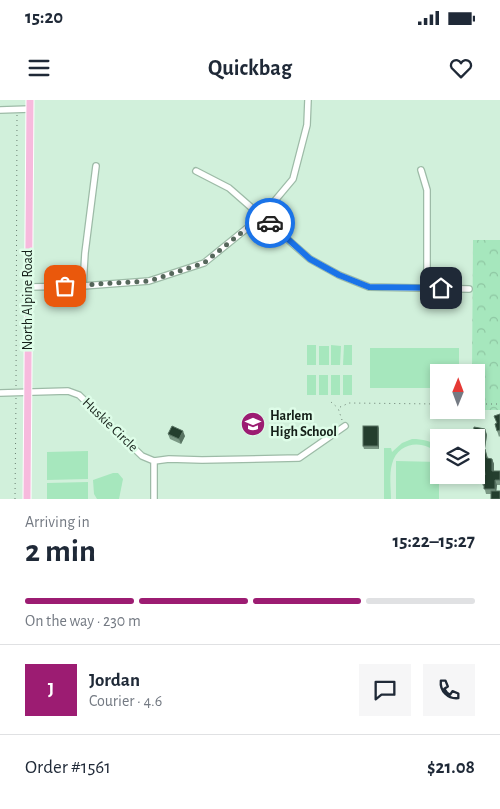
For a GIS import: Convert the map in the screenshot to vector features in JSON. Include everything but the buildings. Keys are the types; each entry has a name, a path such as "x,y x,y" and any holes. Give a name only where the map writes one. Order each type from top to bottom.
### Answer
{"main road":[{"name":"North Alpine Road","path":"27,499 30,100"}],"street":[{"path":"28,287 83,286 149,281 204,263 262,216 293,179 307,125 308,100"},
{"path":"0,110 30,109"},
{"path":"83,286 85,253 96,166"},
{"path":"421,170 427,190 427,288"},
{"path":"196,171 229,188 310,259 339,275 369,287 469,289"},
{"name":"Huskie Circle","path":"0,393 68,391 79,395 142,456 154,461"},
{"path":"154,499 154,461 169,459 299,458 345,426"}],"path":[{"path":"16,499 17,110"},
{"path":"331,402 338,408 345,426"},
{"path":"338,408 355,402 430,404"},
{"path":"485,404 500,404"}],"green space":[{"path":"473,240 500,240 500,410 485,410 485,364 472,364"},
{"path":"307,345 316,345 316,365 307,365"},
{"path":"331,345 341,346 340,365 331,365"},
{"path":"344,345 352,345 352,365 343,365"},
{"path":"319,346 329,346 329,365 319,365"},
{"path":"370,348 459,348 459,364 430,364 430,388 370,388"},
{"path":"307,375 316,375 316,395 307,395"},
{"path":"319,375 328,375 328,395 319,395"},
{"path":"331,375 340,375 340,395 331,395"},
{"path":"343,375 352,375 352,395 343,395"},
{"path":"412,439 420,439 430,442 430,448 412,445 406,447 395,456 390,477 391,499 384,499 384,448 391,448 392,452 402,443"},
{"path":"88,451 88,479 47,480 47,452"},
{"path":"396,461 430,462 430,484 439,484 439,499 396,499"},
{"path":"118,473 123,479 119,499 97,499 94,494 93,480"},
{"path":"88,482 88,499 47,499 47,483"}],"way so far":[{"path":"65,286 149,281 204,263 262,216 270,223"}],"place":[{"name":"Harlem High School","path":"253,424"}],"route":[{"path":"270,223 310,259 339,275 369,287 441,288"}]}
